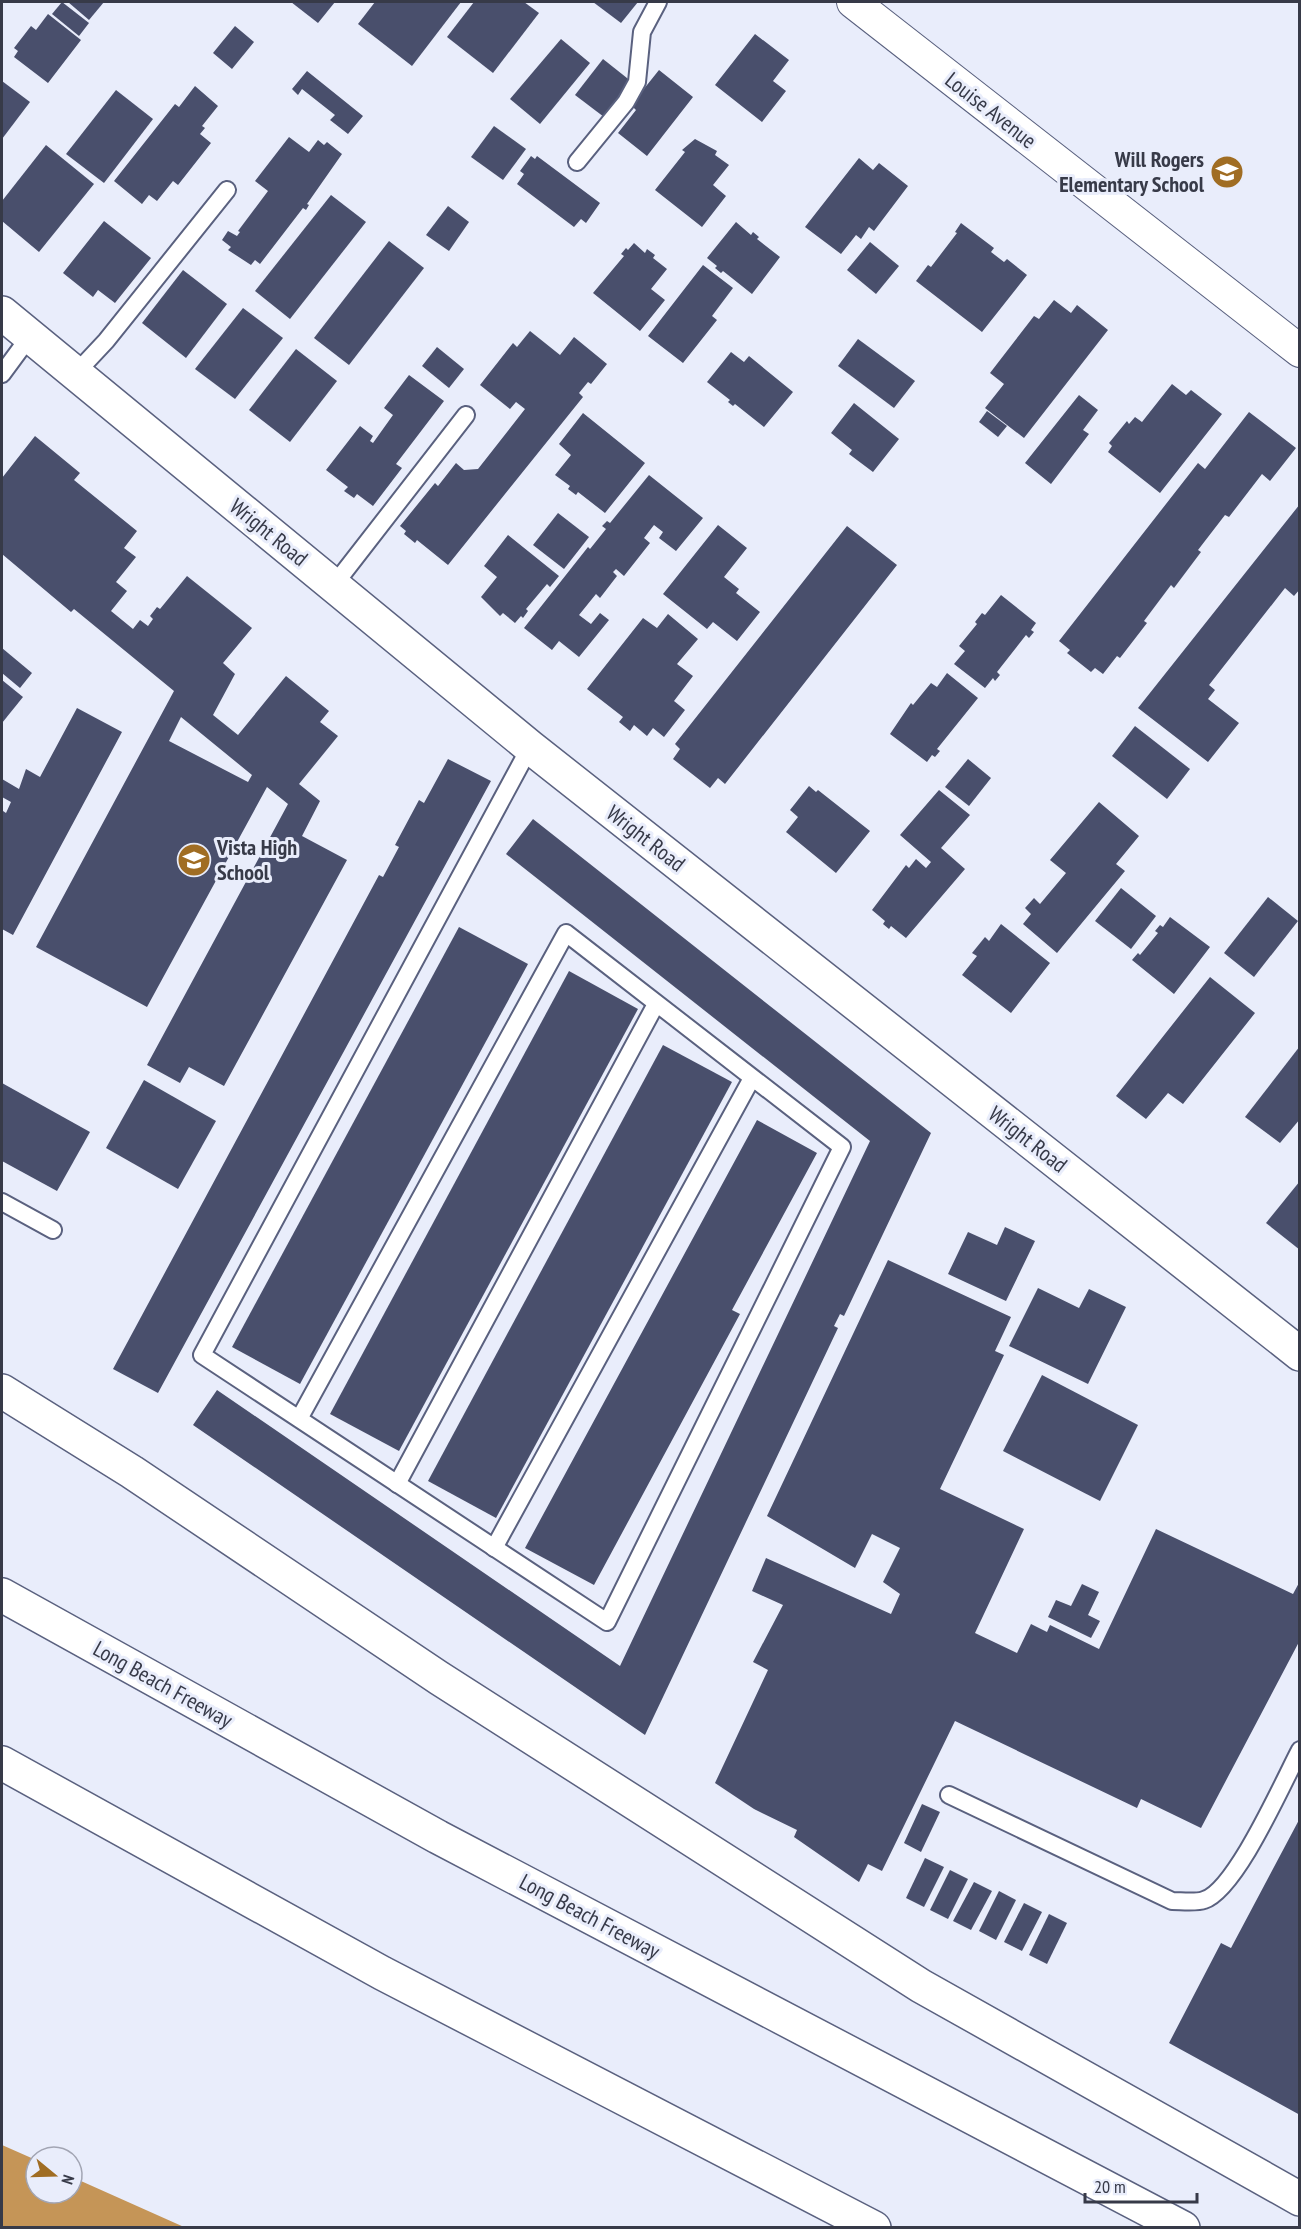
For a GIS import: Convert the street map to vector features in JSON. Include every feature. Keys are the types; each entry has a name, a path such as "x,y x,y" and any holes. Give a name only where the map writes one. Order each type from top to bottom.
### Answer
{"main road":[{"name":"Wright Road","path":"2,313 530,747 1299,1354"},
{"path":"2,1391 132,1472 439,1678 921,1986 1299,2199"},
{"name":"Long Beach Freeway","path":"11,1599 438,1837 1183,2228"},
{"path":"2,1763 382,1972 874,2228"}],"street":[{"name":"Louise Avenue","path":"853,2 1299,351"}],"lane":[{"path":"577,162 626,102 637,82 642,32 658,2"},
{"path":"76,373 106,341 227,190"},
{"path":"2,374 30,336"},
{"path":"334,585 466,415"},
{"path":"299,1419 566,933 842,1147 607,1623 202,1355 530,747"},
{"path":"397,1484 656,1004"},
{"path":"494,1548 752,1078"},
{"path":"2,1202 52,1230"},
{"path":"949,1795 1172,1901 1204,1900 1224,1887 1246,1853 1299,1750"}],"shaded area":[{"path":"2,2145 24,2155 24,2205 84,2205 84,2182 184,2227 2,2227"}],"building":[{"path":"62,2 89,23 79,36 52,14"},
{"path":"68,2 104,2 89,20"},
{"path":"291,2 335,2 318,23"},
{"path":"375,2 461,2 412,66 358,24"},
{"path":"474,2 524,2 539,13 493,73 447,37"},
{"path":"593,2 638,2 621,23"},
{"path":"48,14 81,40 48,83 14,57 18,51 14,48 31,26 36,30"},
{"path":"235,26 254,42 232,69 213,53"},
{"path":"755,34 789,60 773,81 786,91 762,122 715,85"},
{"path":"561,39 590,63 540,124 510,99"},
{"path":"603,59 632,82 604,117 575,95"},
{"path":"659,70 693,97 647,156 618,133 636,110 631,105"},
{"path":"307,71 363,116 348,134 330,120 335,115 302,89 298,95 292,89"},
{"path":"2,81 30,102 2,139"},
{"path":"195,86 218,106 202,126 205,128 200,134 211,143 178,185 173,181 157,201 149,195 142,204 114,181 175,104 179,107"},
{"path":"116,90 153,119 104,183 66,154"},
{"path":"494,126 526,149 503,180 471,157"},
{"path":"289,137 309,152 318,140 324,145 327,142 342,154 307,204 309,205 306,210 303,208 260,264 255,260 251,265 228,250 231,247 222,240 228,231 237,236 240,232 238,231 268,191 255,181"},
{"path":"695,139 717,151 715,155 729,165 713,185 726,196 702,227 655,190 685,152 682,150"},
{"path":"46,145 94,184 39,252 2,221 2,201"},
{"path":"531,156 535,159 537,156 600,203 586,223 581,219 574,227 517,184 524,174 520,171"},
{"path":"859,158 873,170 879,163 908,186 874,231 869,227 861,239 856,235 841,254 805,227"},
{"path":"331,195 366,222 290,319 255,291"},
{"path":"448,206 469,222 449,251 426,235"},
{"path":"104,221 151,258 115,303 98,290 93,297 63,273"},
{"path":"736,222 751,235 753,232 759,237 757,239 780,257 752,294 723,271 721,273 715,268 717,266 707,258"},
{"path":"961,223 994,248 991,252 1004,262 1007,259 1027,275 982,332 916,281 928,265 931,267 957,233 955,232"},
{"path":"389,241 424,268 349,365 314,338"},
{"path":"870,242 899,266 876,294 847,270"},
{"path":"634,243 645,253 647,249 655,255 653,258 667,269 651,289 665,300 640,331 593,293 624,256 621,254"},
{"path":"703,265 733,288 712,316 717,320 683,363 648,336"},
{"path":"183,270 227,304 186,358 142,323"},
{"path":"1054,300 1071,313 1077,305 1108,330 1024,438 985,408 1004,384 990,373 1034,316 1039,319"},
{"path":"243,308 283,338 235,399 195,369"},
{"path":"530,331 560,355 574,337 607,364 591,384 588,382 579,393 583,397 448,565 417,540 415,543 404,534 406,531 400,526 435,483 438,486 456,463 464,470 478,469 525,409 516,402 510,409 480,385 513,343 517,347"},
{"path":"858,339 915,381 894,408 838,366"},
{"path":"437,347 464,369 449,388 422,366"},
{"path":"296,349 337,381 290,442 249,410"},
{"path":"731,352 744,362 749,356 793,392 764,427 735,404 733,406 728,402 730,400 707,382"},
{"path":"409,375 444,401 396,464 402,468 373,506 357,494 354,498 344,491 348,487 326,470 360,426 373,436 370,441 373,443 393,415 384,408"},
{"path":"1172,384 1186,395 1191,390 1222,414 1160,493 1108,452 1112,446 1109,443 1127,421 1129,424 1135,417 1142,422"},
{"path":"1079,395 1098,410 1083,430 1089,434 1051,484 1025,463"},
{"path":"854,403 899,439 873,472 849,454 852,450 831,433"},
{"path":"987,411 1007,426 998,437 979,422"},
{"path":"1249,412 1296,448 1270,481 1262,474 1229,517 1225,515 1198,550 1201,552 1174,588 1171,585 1144,621 1147,623 1120,658 1117,656 1103,674 1095,668 1091,672 1067,653 1070,650 1059,641 1198,463 1205,469"},
{"path":"583,413 645,463 605,513 578,492 576,495 568,489 570,486 555,475 571,455 559,444"},
{"path":"35,436 80,473 74,480 137,531 124,548 136,557 116,582 127,591 111,611 133,629 140,620 148,626 153,619 150,616 157,607 160,609 187,576 252,628 223,663 235,674 213,715 238,735 286,676 329,711 320,722 338,736 299,784 320,801 302,836 347,860 224,1086 189,1067 180,1083 147,1065 288,804 267,787 147,1007 36,947 174,691 74,609 71,612 2,554 2,478","holes":["181,717 252,775 248,782 169,741"]},
{"path":"649,475 703,518 676,551 659,538 663,532 654,525 644,538 650,543 624,576 616,569 613,572 617,576 600,598 596,594 579,615 591,624 600,613 609,620 579,657 559,641 552,650 524,628 588,547 590,549 606,529 602,526 607,521 610,523"},
{"path":"1300,504 1300,589 1294,596 1285,588 1209,685 1215,690 1208,699 1239,723 1208,762 1138,708"},
{"path":"558,513 589,537 564,569 533,545"},
{"path":"718,525 747,548 724,577 739,589 736,593 760,612 737,641 713,622 707,629 663,594"},
{"path":"847,526 897,565 725,784 718,778 710,788 673,759 680,749 675,744"},
{"path":"508,535 559,576 550,587 547,584 526,609 528,611 523,618 521,616 515,623 503,613 500,616 481,597 497,577 484,566"},
{"path":"1001,595 1036,623 1031,630 1034,632 1029,638 1026,635 997,672 1000,675 995,681 993,678 985,688 954,664 965,651 959,646 977,624 975,622 982,613 985,615"},
{"path":"668,614 698,639 677,664 693,676 674,701 685,710 664,737 653,728 647,736 634,725 630,731 619,722 623,717 587,689 643,618 657,628"},
{"path":"2,648 32,673 20,688 2,673"},
{"path":"947,673 978,698 937,749 940,751 935,757 932,755 927,762 890,734 911,703 913,705 931,683 937,687"},
{"path":"2,680 23,697 2,723"},
{"path":"77,708 122,732 13,935 2,929 2,814 3,811 6,813 11,802 2,797 2,779 19,789 26,769 40,777"},
{"path":"1135,726 1190,769 1167,799 1112,756"},
{"path":"448,759 491,781 158,1393 113,1369 379,875 383,877 399,847 395,845 419,800 424,803"},
{"path":"968,759 991,778 969,806 945,787"},
{"path":"809,786 816,792 818,790 870,831 836,873 786,832 798,817 790,810"},
{"path":"939,790 970,815 941,848 965,869 906,938 891,926 889,929 883,924 885,921 872,910 906,865 909,868 916,859 926,868 931,862 900,835"},
{"path":"1099,802 1139,836 1116,864 1125,871 1057,953 1023,924 1031,914 1025,908 1034,898 1040,904 1066,873 1050,860"},
{"path":"533,819 931,1133 844,1316 840,1314 834,1326 838,1328 645,1735 193,1425 217,1390 620,1666 870,1141 506,854"},
{"path":"1121,888 1156,916 1131,949 1095,921"},
{"path":"1268,897 1298,921 1254,977 1224,953"},
{"path":"1170,917 1210,947 1174,994 1132,960 1138,953 1140,955 1158,933 1155,931 1160,925 1163,927"},
{"path":"1001,924 1050,963 1011,1013 962,975 977,956 972,953 985,937 989,941"},
{"path":"459,927 528,964 300,1384 232,1347"},
{"path":"569,971 638,1009 399,1451 330,1414"},
{"path":"1210,977 1255,1013 1183,1104 1168,1093 1146,1119 1116,1096"},
{"path":"663,1045 732,1082 496,1518 428,1481"},
{"path":"1300,1046 1300,1119 1280,1143 1245,1117"},
{"path":"144,1080 216,1121 178,1189 106,1148"},
{"path":"2,1083 90,1132 57,1191 2,1161"},
{"path":"757,1120 817,1153 732,1310 740,1314 594,1585 525,1548"},
{"path":"1300,1181 1300,1250 1266,1223"},
{"path":"1005,1227 1035,1241 1006,1301 948,1274 968,1232 997,1245"},
{"path":"888,1260 1011,1317 995,1351 1004,1355 940,1489 1024,1529 975,1633 1017,1653 1031,1624 1047,1632 1050,1625 1099,1649 1156,1529 1293,1594 1300,1581 1300,1640 1201,1828 1141,1799 1137,1808 955,1721 882,1871 868,1864 859,1882 794,1837 797,1830 754,1809 715,1783 768,1670 753,1662 783,1605 752,1591 766,1558 891,1614 900,1594 883,1582 900,1548 872,1534 855,1568 767,1516"},
{"path":"1038,1288 1079,1308 1089,1289 1126,1307 1088,1384 1009,1346"},
{"path":"1042,1375 1138,1425 1100,1501 1003,1451"},
{"path":"1082,1584 1099,1592 1088,1615 1100,1621 1091,1638 1048,1617 1056,1600 1071,1606"},
{"path":"922,1804 940,1812 921,1852 904,1843"},
{"path":"1300,1818 1300,2115 1169,2043 1221,1943 1231,1948"},
{"path":"925,1858 944,1867 924,1907 906,1898"},
{"path":"950,1870 968,1879 948,1919 930,1910"},
{"path":"974,1882 992,1891 971,1930 953,1921"},
{"path":"999,1891 1016,1900 996,1940 979,1931"},
{"path":"1024,1903 1042,1912 1022,1951 1004,1942"},
{"path":"1049,1914 1067,1923 1047,1964 1029,1955"}],"place":[{"name":"Will Rogers Elementary School","path":"1227,172"},
{"name":"Vista High School","path":"194,860"}]}
